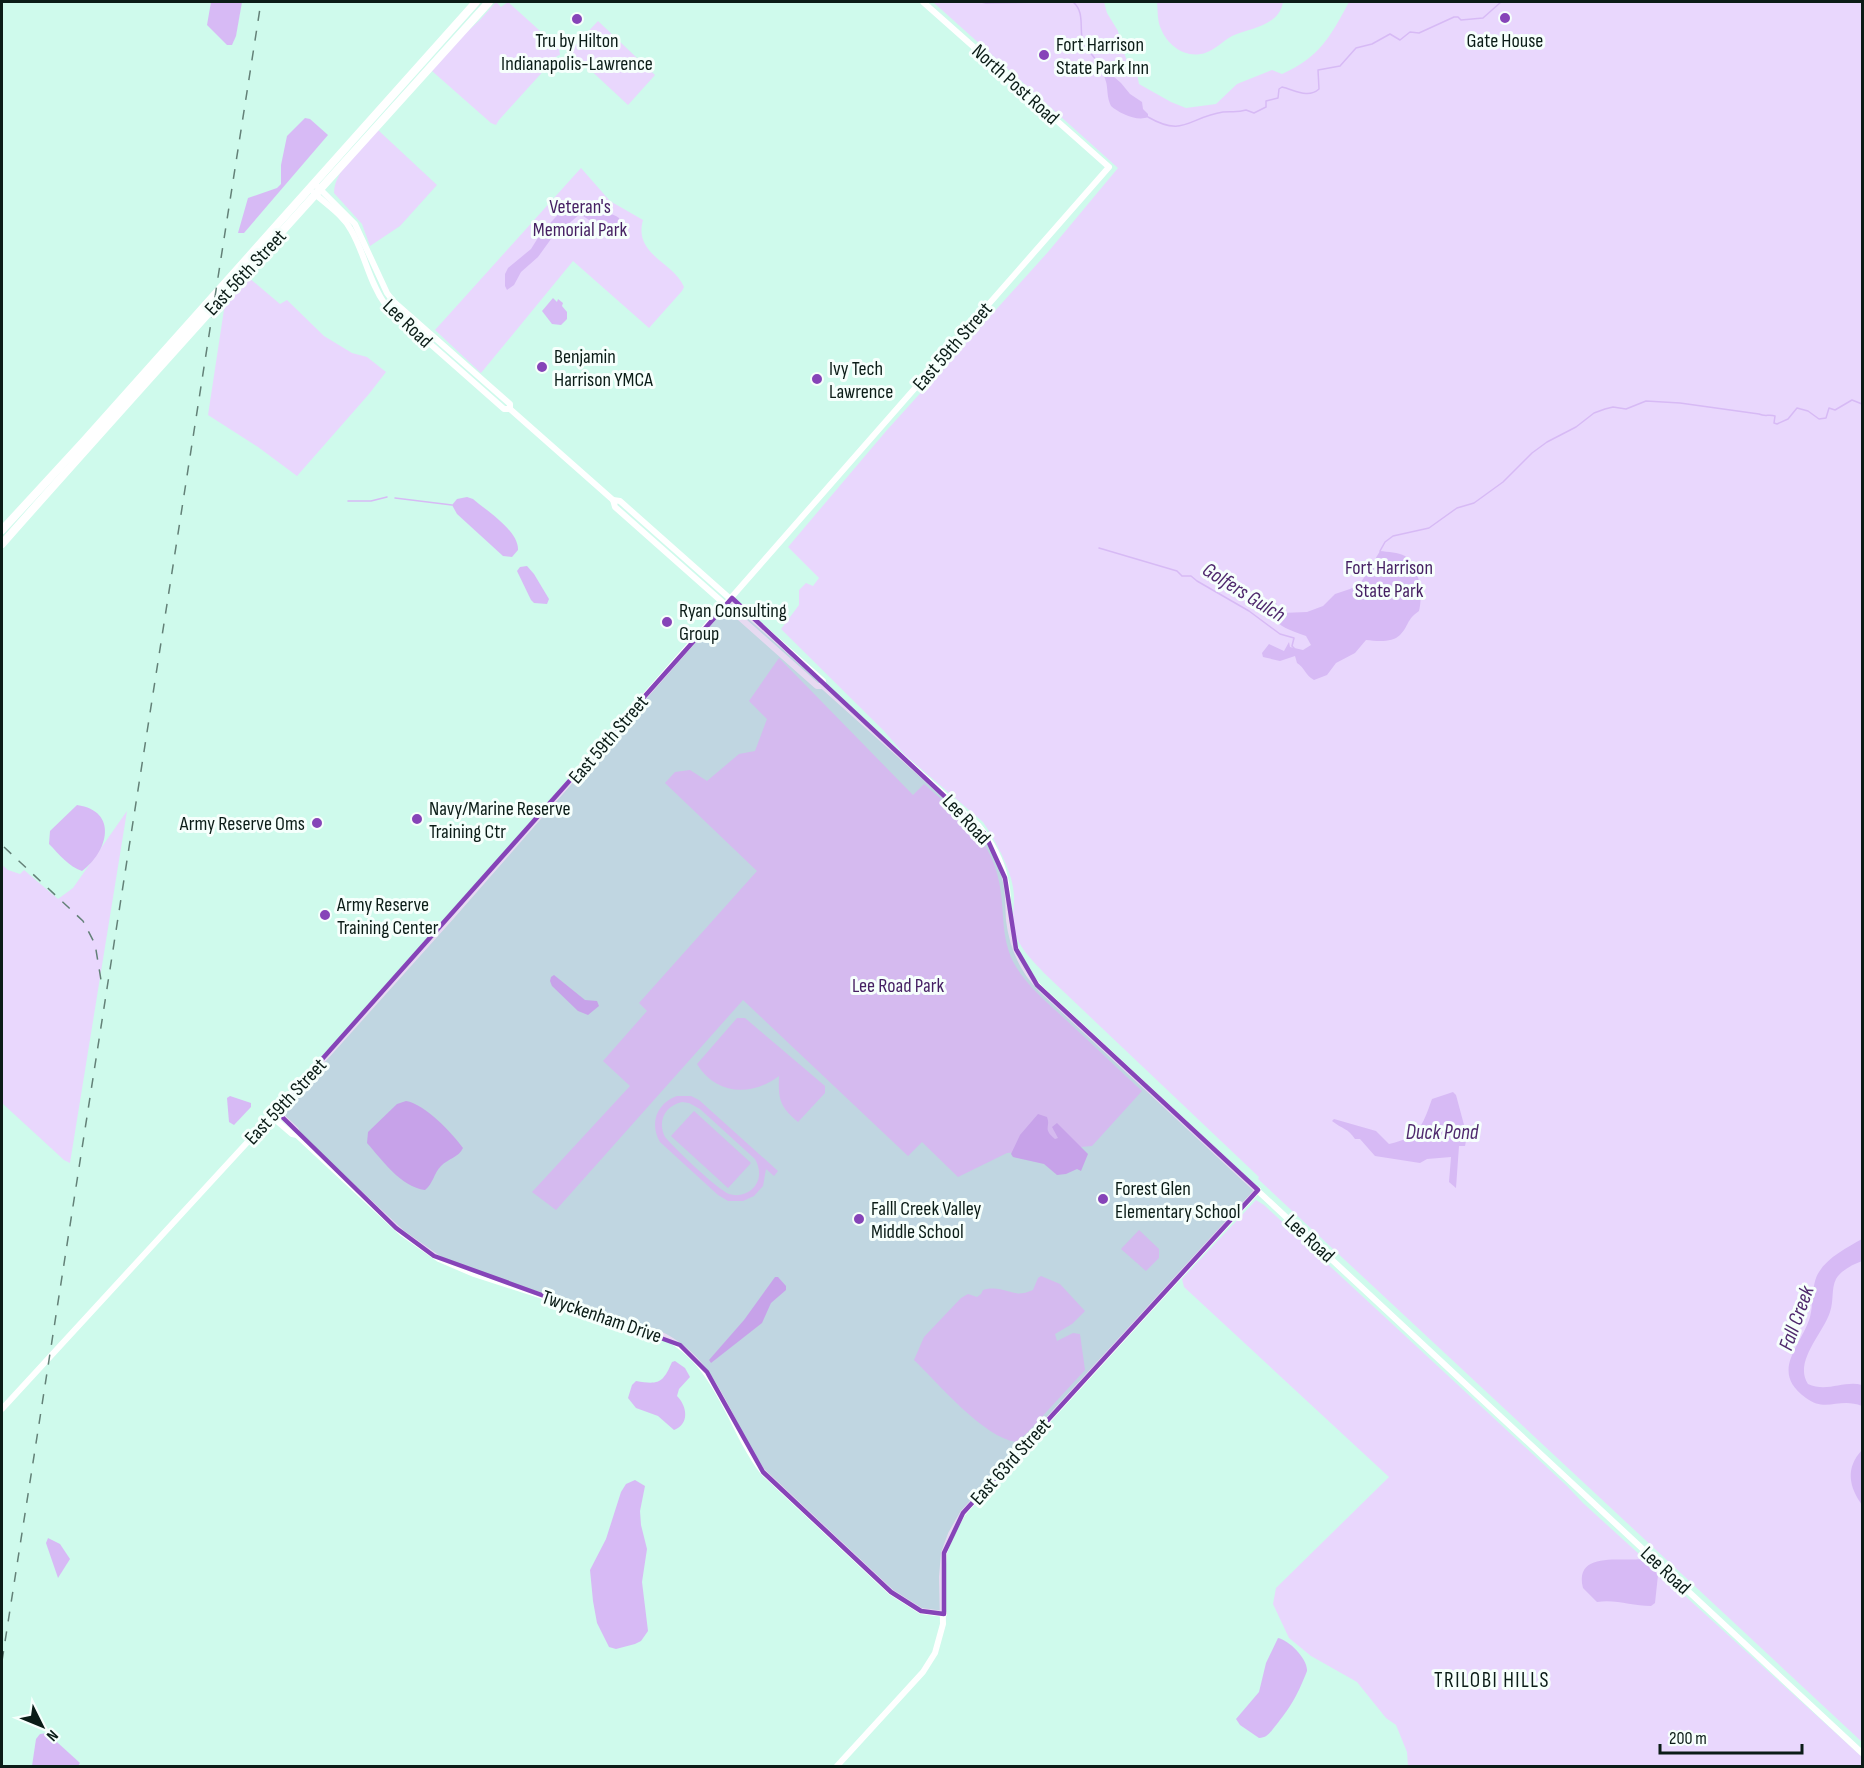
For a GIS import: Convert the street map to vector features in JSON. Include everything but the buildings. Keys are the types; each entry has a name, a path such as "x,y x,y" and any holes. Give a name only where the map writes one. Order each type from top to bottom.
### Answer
{"main road":[{"name":"East 56th Street","path":"2,530 477,2"},
{"name":"East 56th Street","path":"2,544 171,352 489,2"},
{"path":"423,76 423,69 453,28"}],"street":[{"name":"North Post Road","path":"923,2 1109,167"},
{"name":"East 59th Street","path":"2,1409 451,917 1109,167"},
{"name":"Lee Road","path":"311,186 351,229 385,304 504,410 510,409 613,500 615,507 817,686 823,686"},
{"name":"Lee Road","path":"613,500 620,501 732,598 823,681 823,686 969,816 985,834 1004,871 1014,945 1023,965 1038,985 1863,1752"},
{"name":"Twyckenham Drive","path":"274,1113 296,1130 297,1135 399,1230 439,1259 470,1273 657,1333 680,1345 707,1372 755,1461 766,1475 891,1592 921,1611 944,1614"},
{"name":"East 63rd Street","path":"837,1767 926,1668 939,1642 944,1614 942,1577 944,1553 952,1530 963,1513 1257,1190"}],"highlighted area":[{"path":"732,598 985,834 1005,878 1016,949 1037,985 1258,1190 963,1513 944,1553 944,1614 921,1611 891,1592 763,1472 707,1372 680,1345 434,1256 396,1228 276,1111"}],"green space":[{"path":"496,2 501,7 508,2 559,48 560,55 496,125 432,71 459,39"},
{"name":"Fort Harrison State Park","path":"933,2 1104,2 1107,13 1118,31 1127,61 1136,69 1139,84 1186,108 1216,104 1237,84 1272,70 1282,74 1306,60 1323,45 1349,2 1862,2 1862,1742 1258,1179 1259,1177 1044,973 1025,951 1016,936 1011,880 999,849 983,822 905,755 883,730 781,629 799,605 799,590 806,583 813,586 819,578 788,547 887,430 1048,252 1118,168"},
{"path":"1157,2 1283,2 1276,16 1263,25 1232,36 1205,53 1191,54 1178,50 1164,35 1158,19"},
{"path":"598,21 655,75 628,105 570,51"},
{"path":"378,130 437,185 400,226 370,246 362,224 334,193 344,167"},
{"name":"Veteran's Memorial Park","path":"581,168 610,201 643,220 641,232 644,242 649,250 679,278 684,287 649,328 573,261 481,373 435,330"},
{"path":"248,277 280,304 287,300 324,336 352,353 367,357 386,372 297,476 258,447 208,415 225,303"},
{"name":"Lee Road Park","path":"779,658 913,795 924,784 974,831 984,843 997,874 1008,948 1020,973 1044,1000 1142,1091 1092,1146 1007,1153 958,1177 922,1142 908,1156 743,1000 556,1210 532,1192 630,1086 603,1061 647,1011 639,1003 757,871 665,783 675,772 690,770 707,781 739,754 755,751 767,719 749,701"},
{"path":"127,811 70,1163 2,1103 2,865 20,874 24,870 58,899 73,888"},
{"path":"737,1018 745,1018 825,1086 825,1093 798,1122 787,1112 781,1102 779,1076 757,1087 735,1090 714,1082 697,1064"},
{"path":"677,1096 691,1096 699,1100 778,1171 774,1176 766,1169 763,1186 754,1196 743,1201 728,1201 718,1195 660,1142 655,1121 664,1103","holes":["689,1103 700,1109 755,1159 759,1176 757,1183 750,1191 736,1195 723,1191 665,1137 662,1125 664,1115 676,1104"]},
{"path":"694,1111 751,1163 728,1188 671,1136"},
{"path":"1256,1200 1862,1757 1862,1766 1408,1766 1407,1752 1396,1725 1386,1718 1357,1682 1311,1656 1289,1638 1273,1604 1276,1588 1389,1477 1184,1287 1182,1279"},
{"path":"1139,1230 1159,1249 1159,1258 1146,1271 1121,1249"},
{"path":"1041,1276 1060,1284 1085,1311 1072,1324 1055,1334 1057,1341 1073,1333 1080,1334 1085,1370 1016,1442 1003,1438 976,1420 914,1360 924,1337 961,1298 968,1294 977,1297 983,1290 991,1289 1025,1293 1033,1290"}],"water":[{"path":"211,2 242,2 236,36 232,45 227,45 207,25"},
{"path":"1105,69 1130,94 1142,102 1148,117 1134,118 1111,106 1102,73"},
{"path":"305,118 310,119 328,135 244,233 238,233 248,198 277,188 281,184 281,165 287,136"},
{"path":"575,201 619,218 621,227 619,231 610,234 580,214 551,239 538,257 521,272 514,285 507,290 505,274 508,268 531,249 541,233 565,207"},
{"path":"553,298 563,303 562,306 567,312 567,319 561,325 552,324 542,311"},
{"path":"467,497 494,515 508,529 517,543 518,550 512,557 503,556 457,514 452,505 457,499"},
{"path":"1380,551 1405,556 1414,567 1419,582 1421,597 1419,611 1397,638 1379,641 1366,640 1355,653 1336,663 1327,675 1314,680 1297,663 1295,656 1280,661 1263,657 1262,653 1269,644 1284,651 1289,642 1290,647 1303,650 1311,645 1306,636 1289,630 1276,621 1268,612 1270,603 1276,603 1282,613 1307,612 1323,606 1335,594 1360,584"},
{"path":"527,566 549,599 547,604 534,603 531,600 517,571 520,567"},
{"path":"77,805 99,815 104,824 105,833 98,854 82,871 68,863 49,844 50,831"},
{"path":"554,975 585,1000 597,1001 599,1006 588,1015 578,1011 552,986 550,981"},
{"name":"Duck Pond","path":"1453,1092 1456,1095 1467,1136 1465,1146 1459,1146 1456,1188 1449,1182 1451,1157 1427,1159 1420,1163 1375,1156 1360,1139 1355,1139 1332,1121 1334,1119 1376,1131 1389,1144 1407,1138 1418,1129 1432,1099"},
{"path":"230,1096 251,1103 251,1107 234,1125 229,1122 227,1098"},
{"path":"406,1101 429,1113 463,1148 459,1154 441,1166 425,1190 416,1188 400,1178 367,1143 368,1132 397,1104"},
{"path":"1038,1114 1047,1117 1048,1130 1055,1139 1058,1138 1052,1127 1057,1123 1088,1154 1081,1171 1077,1169 1057,1175 1044,1164 1013,1157 1011,1154 1020,1135"},
{"name":"Fall Creek","path":"1862,1239 1862,1261 1844,1270 1836,1279 1830,1312 1811,1347 1804,1366 1804,1375 1808,1384 1815,1386 1862,1385 1862,1406 1846,1403 1820,1404 1806,1398 1795,1388 1790,1378 1791,1359 1810,1317 1816,1277 1833,1257"},
{"path":"775,1277 778,1277 786,1286 786,1290 771,1303 762,1323 711,1363 709,1360 744,1320"},
{"path":"675,1361 685,1368 690,1377 679,1389 677,1396 685,1410 685,1419 683,1424 674,1430 658,1416 636,1408 628,1398 632,1385 636,1381 650,1383 659,1381"},
{"path":"1862,1450 1862,1505 1854,1491 1851,1471"},
{"path":"635,1480 645,1486 640,1511 647,1549 642,1582 648,1631 641,1641 616,1649 609,1647 597,1623 590,1570 606,1539 621,1492 626,1484"},
{"path":"48,1538 60,1544 70,1559 58,1578 46,1543"},
{"path":"1642,1559 1658,1575 1655,1603 1651,1606 1611,1601 1597,1602 1583,1588 1582,1576 1585,1568 1592,1563"},
{"path":"1278,1638 1297,1651 1307,1671 1287,1711 1269,1734 1259,1738 1240,1725 1236,1719 1259,1692 1266,1663"},
{"path":"47,1733 80,1763 78,1766 32,1766 36,1739 40,1734"}],"waterway":[{"path":"981,2 1042,2"},
{"path":"1073,2 1079,10 1082,38 1088,50 1104,70"},
{"path":"1148,117 1170,126 1179,126 1223,112 1246,110 1254,113 1266,107 1266,101 1278,98 1279,89 1282,87 1301,93 1315,92 1319,89 1318,70 1340,66 1356,48 1372,44 1390,34 1400,40 1410,32 1419,33 1454,17 1461,20 1483,18 1501,2"},
{"path":"1380,551 1385,542 1393,536 1429,528 1457,508 1474,503 1503,482 1532,453 1547,442 1576,427 1594,413 1605,409 1613,407 1626,409 1646,401 1680,403 1773,415 1775,416 1774,423 1777,424 1788,419 1797,408 1808,411 1819,419 1826,418 1829,408 1835,410 1852,400 1862,404"},
{"path":"348,501 371,501 387,497"},
{"path":"395,498 452,505"},
{"name":"Golfers Gulch","path":"1099,548 1177,571 1182,576 1191,576 1249,611 1280,634 1294,638 1292,646 1294,648"}],"railway":[{"path":"2,1661 261,2"},
{"path":"4,847 83,921 95,944 101,980"}],"place":[{"name":"Gate House","path":"1505,18"},
{"name":"Tru by Hilton Indianapolis-Lawrence","path":"577,19"},
{"name":"Fort Harrison State Park Inn","path":"1044,55"},
{"name":"Benjamin Harrison YMCA","path":"542,367"},
{"name":"Ivy Tech Lawrence","path":"817,379"},
{"name":"Ryan Consulting Group","path":"667,622"},
{"name":"Navy/Marine Reserve Training Ctr","path":"417,819"},
{"name":"Army Reserve Oms","path":"317,823"},
{"name":"Army Reserve Training Center","path":"325,915"},
{"name":"Forest Glen Elementary School","path":"1103,1199"},
{"name":"Falll Creek Valley Middle School","path":"859,1219"}],"district":[{"name":"TRILOBI HILLS","path":"1492,1680"}]}
